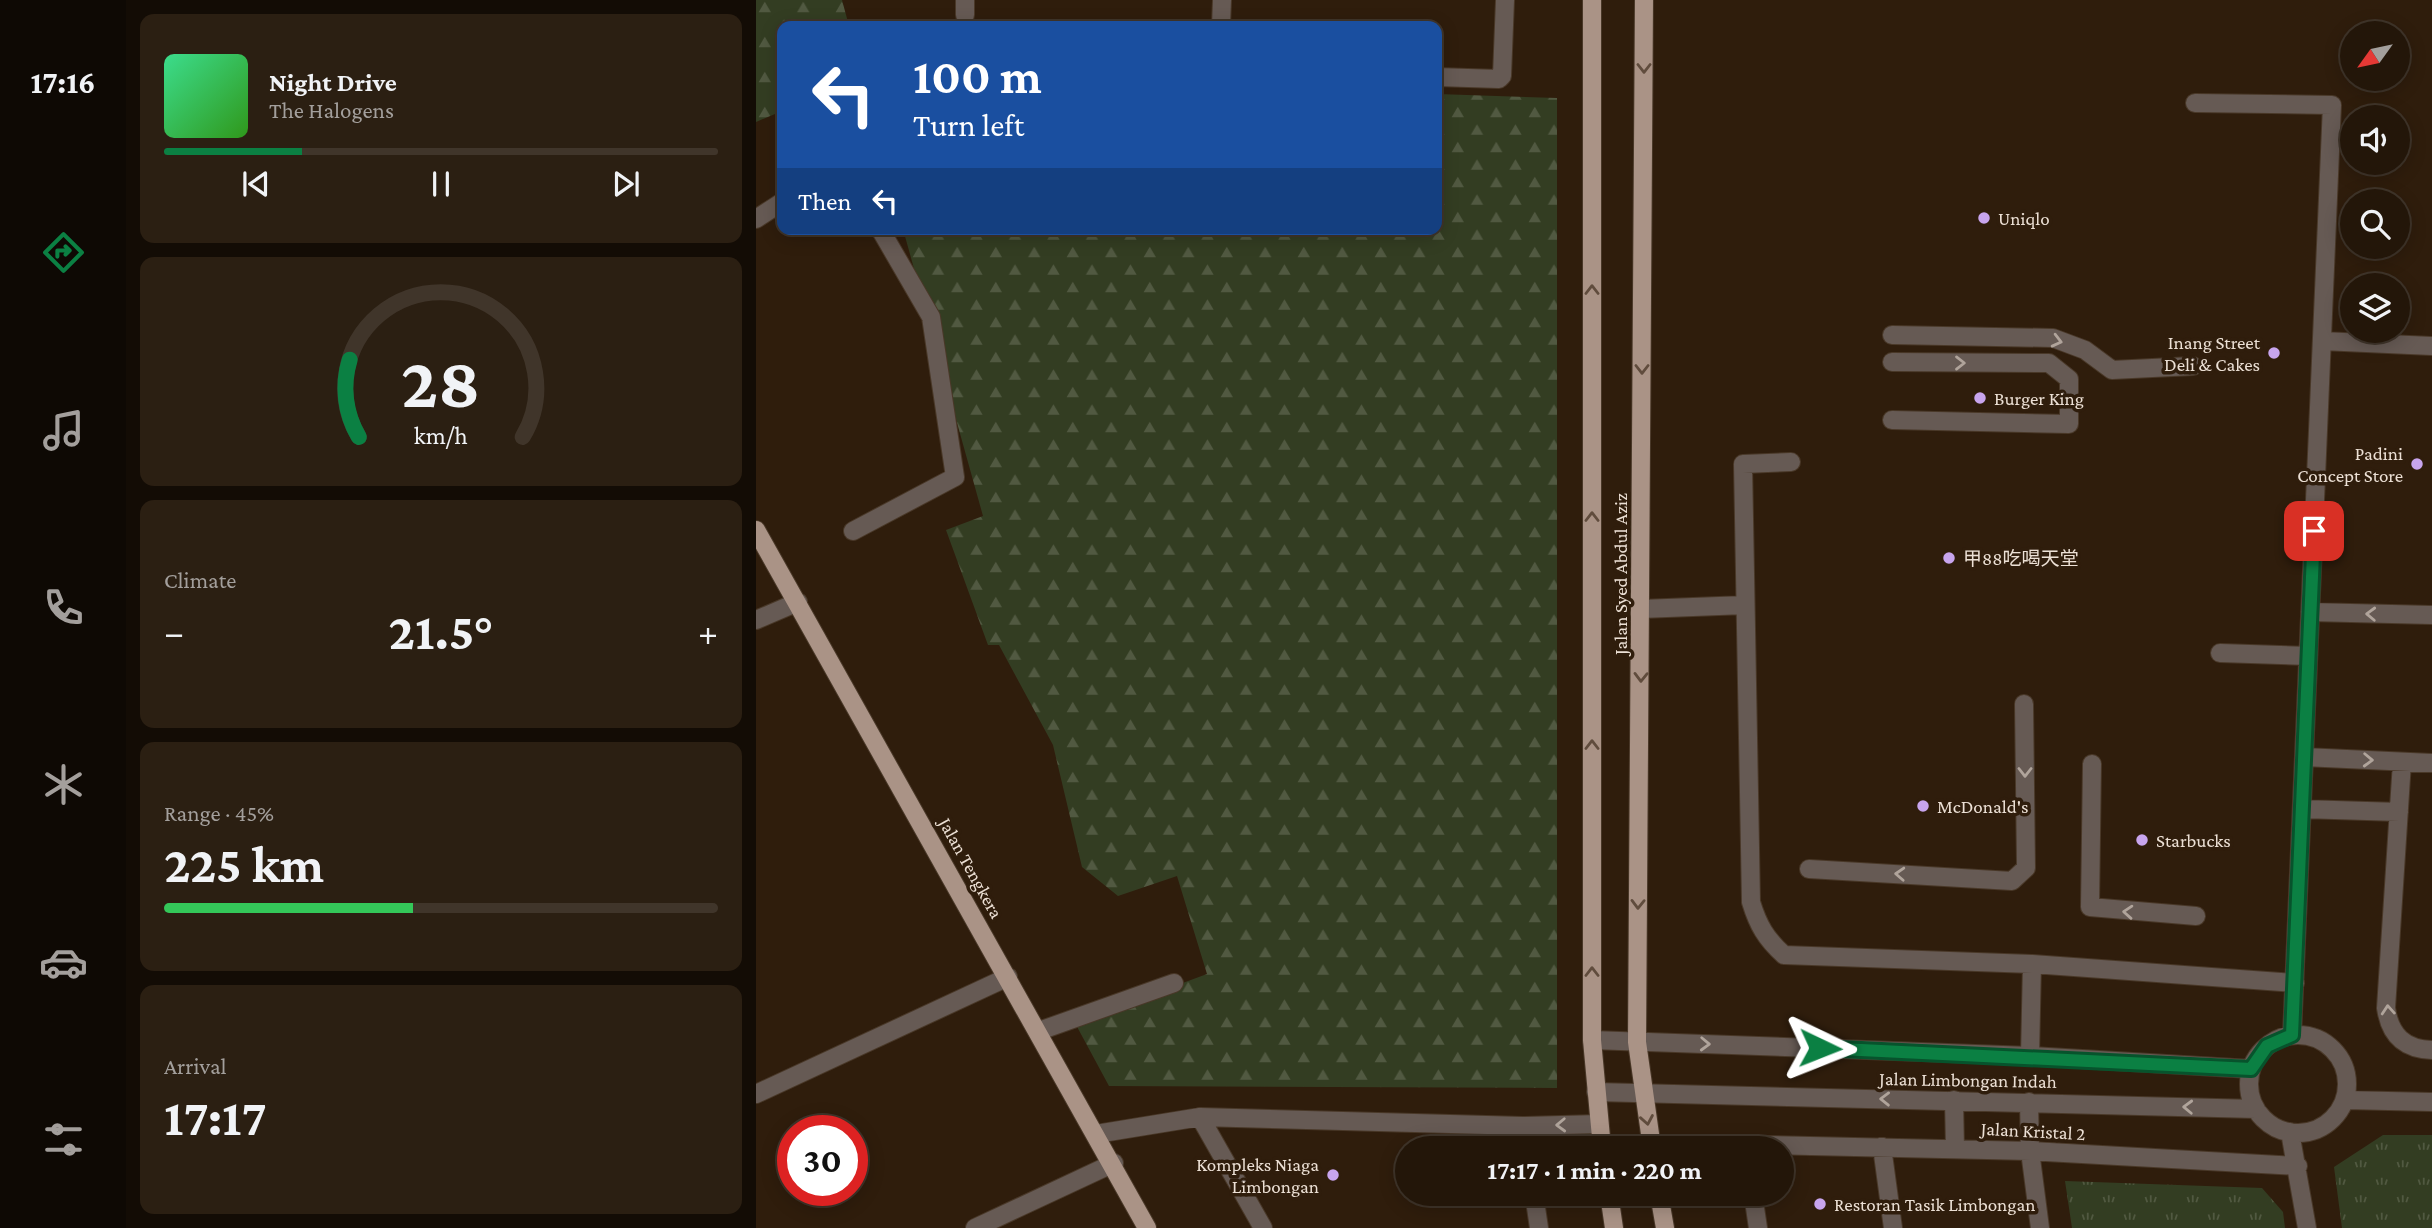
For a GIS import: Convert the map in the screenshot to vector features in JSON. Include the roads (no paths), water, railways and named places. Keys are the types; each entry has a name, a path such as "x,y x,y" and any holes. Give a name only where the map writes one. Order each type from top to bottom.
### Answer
{"main road":[{"name":"Jalan Syed Abdul Aziz","path":"1592,0 1592,1041 1600,1136"},
{"name":"Jalan Syed Abdul Aziz","path":"1644,0 1637,1042 1650,1136"},
{"name":"Jalan Tengkera","path":"756,530 1114,1163 1147,1228"},
{"path":"1611,1206 1614,1228"},
{"path":"1661,1206 1665,1228"}],"street":[{"path":"1221,21 1222,0"},
{"path":"1442,77 1499,79 1504,72 1505,0"},
{"path":"2195,103 2332,105 2292,1035"},
{"path":"756,219 777,205"},
{"path":"853,530 954,477 931,317 883,235"},
{"path":"1892,335 2053,338 2085,350 2112,370 2193,366"},
{"path":"2322,341 2432,346"},
{"path":"1892,362 2049,363 2069,379 2069,424 1892,420"},
{"path":"1791,462 1743,464 1751,902 1758,925 1768,941 1784,955 2032,964 2294,983"},
{"path":"756,620 798,602"},
{"path":"1641,609 1745,605"},
{"path":"2310,612 2432,615"},
{"path":"2220,653 2308,656"},
{"path":"1809,869 2012,881 2020,877 2026,869 2024,704"},
{"path":"2304,757 2432,763"},
{"path":"2402,762 2386,1008 2388,1021 2404,1043 2416,1049 2432,1050"},
{"path":"2092,764 2091,907 2196,916"},
{"path":"2302,809 2399,812"},
{"path":"2030,1056 2032,964"},
{"path":"756,1094 1008,977"},
{"path":"1039,1031 1174,983"},
{"path":"2292,1035 2306,1036 2331,1048 2345,1072 2345,1100 2329,1122 2317,1130 2290,1132 2276,1128 2256,1109 2250,1096 2251,1069 2267,1046 2292,1035"},
{"name":"Jalan Limbongan Indah","path":"1592,1041 2030,1056 2251,1069"},
{"name":"Jalan Limbongan Indah","path":"1595,1092 2256,1109"},
{"path":"1954,1100 1955,1149"},
{"path":"2345,1100 2432,1102"},
{"path":"2029,1102 2030,1151 2040,1228"},
{"path":"1096,1134 1200,1117 1523,1126 1599,1124"},
{"path":"1200,1117 1263,1228"},
{"path":"1523,1126 1525,1136"},
{"path":"2290,1132 2307,1228"},
{"name":"Jalan Kristal 2","path":"1794,1146 2030,1151 2298,1167"},
{"path":"1882,1147 1893,1228"},
{"path":"975,1228 1114,1163"},
{"path":"1536,1206 1539,1228"},
{"path":"1755,1206 1758,1228"}],"place":[{"name":"Uniqlo","path":"1984,218"},
{"name":"Inang Street Deli & Cakes","path":"2274,353"},
{"name":"Burger King","path":"1980,398"},
{"name":"Padini Concept Store","path":"2417,464"},
{"name":"甲88吃喝天堂","path":"1949,558"},
{"name":"McDonald's","path":"1923,806"},
{"name":"Starbucks","path":"2142,840"},
{"name":"Kompleks Niaga Limbongan","path":"1333,1175"},
{"name":"Restoran Tasik Limbongan","path":"1820,1204"}]}
